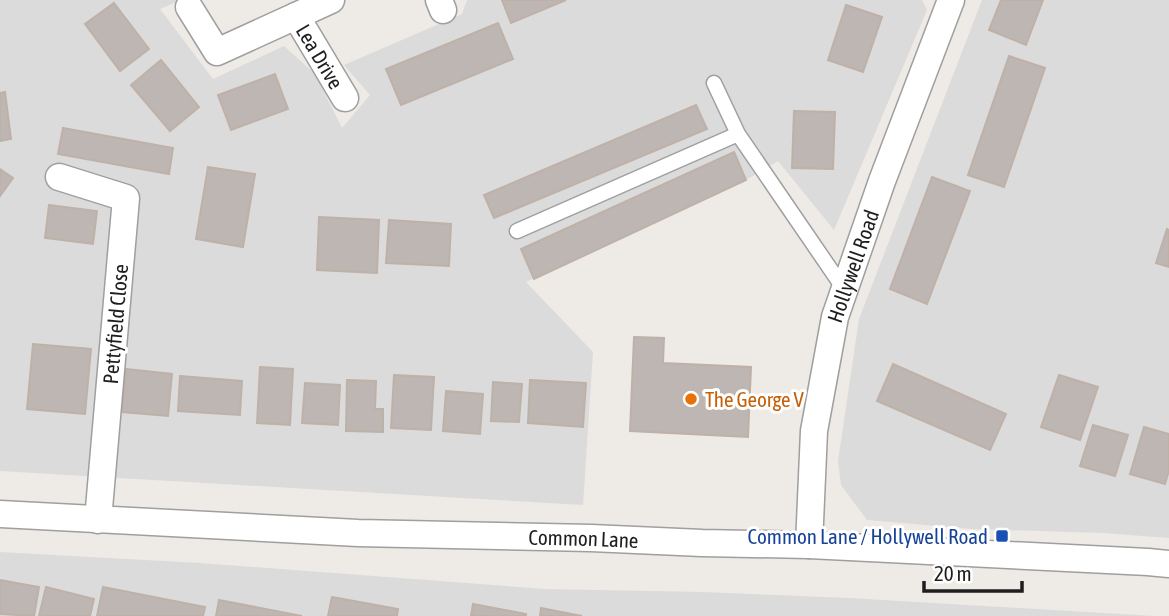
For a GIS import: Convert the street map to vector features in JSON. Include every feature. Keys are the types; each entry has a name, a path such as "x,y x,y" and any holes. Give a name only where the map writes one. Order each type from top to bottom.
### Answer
{"street":[{"path":"189,7 217,52 331,0"},
{"name":"Hollywell Road","path":"809,545 814,431 835,317 882,181 951,0"},
{"name":"Lea Drive","path":"296,16 345,98"},
{"name":"Pettyfield Close","path":"59,177 126,198 98,520"},
{"name":"Common Lane","path":"0,514 358,533 809,545 1169,564"}],"lane":[{"path":"714,83 738,134 844,289"},
{"path":"517,231 738,134"}],"shaded area":[{"path":"0,0 181,0 160,9 213,79 284,46 315,74 342,128 370,95 344,65 462,14 467,0 922,0 927,10 834,230 778,161 746,180 526,282 593,352 583,505 0,471"},
{"path":"982,0 1169,0 1169,538 972,529 867,520 841,485 838,461 859,319"},
{"path":"0,552 200,563 545,589 849,598 1154,616 0,616"}],"building":[{"path":"502,0 566,0 511,23"},
{"path":"1001,0 1043,0 1026,45 989,30"},
{"path":"114,3 149,49 120,71 85,24"},
{"path":"846,5 882,17 863,72 828,60"},
{"path":"498,23 513,59 401,105 386,69"},
{"path":"1009,56 1045,68 1004,187 968,175"},
{"path":"161,60 199,107 170,131 131,85"},
{"path":"275,74 288,109 231,130 218,95"},
{"path":"5,92 11,139 0,141 0,93"},
{"path":"696,105 707,129 494,218 484,195"},
{"path":"794,111 835,112 833,169 792,168"},
{"path":"63,128 173,148 169,174 58,154"},
{"path":"734,152 746,180 534,279 521,249"},
{"path":"208,167 255,174 243,247 196,239"},
{"path":"0,169 13,178 0,196"},
{"path":"932,177 970,191 927,304 890,289"},
{"path":"49,205 97,211 93,244 45,238"},
{"path":"319,217 379,220 377,273 317,270"},
{"path":"389,220 451,224 449,266 386,263"},
{"path":"1167,229 1169,230 1169,267 1156,263"},
{"name":"The George V","path":"634,337 664,338 663,363 751,367 748,437 630,431"},
{"path":"33,344 91,349 85,414 27,409"},
{"path":"893,364 1006,414 990,450 877,401"},
{"path":"260,367 293,369 290,425 257,423"},
{"path":"126,369 172,374 168,416 122,412"},
{"path":"394,375 434,377 431,430 391,428"},
{"path":"1059,375 1098,387 1080,440 1041,427"},
{"path":"180,376 242,381 240,415 178,411"},
{"path":"347,380 376,381 375,409 383,409 383,432 346,431"},
{"path":"530,380 586,383 583,427 528,423"},
{"path":"493,382 522,384 519,422 491,421"},
{"path":"305,383 340,385 338,425 302,423"},
{"path":"446,391 483,394 480,434 443,431"},
{"path":"1093,425 1128,435 1115,476 1080,466"},
{"path":"1144,427 1169,434 1169,470 1165,484 1130,474"},
{"path":"0,580 39,587 34,616 0,614"},
{"path":"46,587 94,599 90,616 39,616"},
{"path":"103,587 205,607 203,616 97,616"},
{"path":"332,597 398,609 397,616 328,616"},
{"path":"219,600 302,616 216,616"},
{"path":"473,604 526,614 526,616 471,616"},
{"path":"541,608 582,616 540,616"}],"place":[{"name":"The George V","path":"691,399"},
{"name":"Common Lane / Hollywell Road","path":"1002,536"}]}
